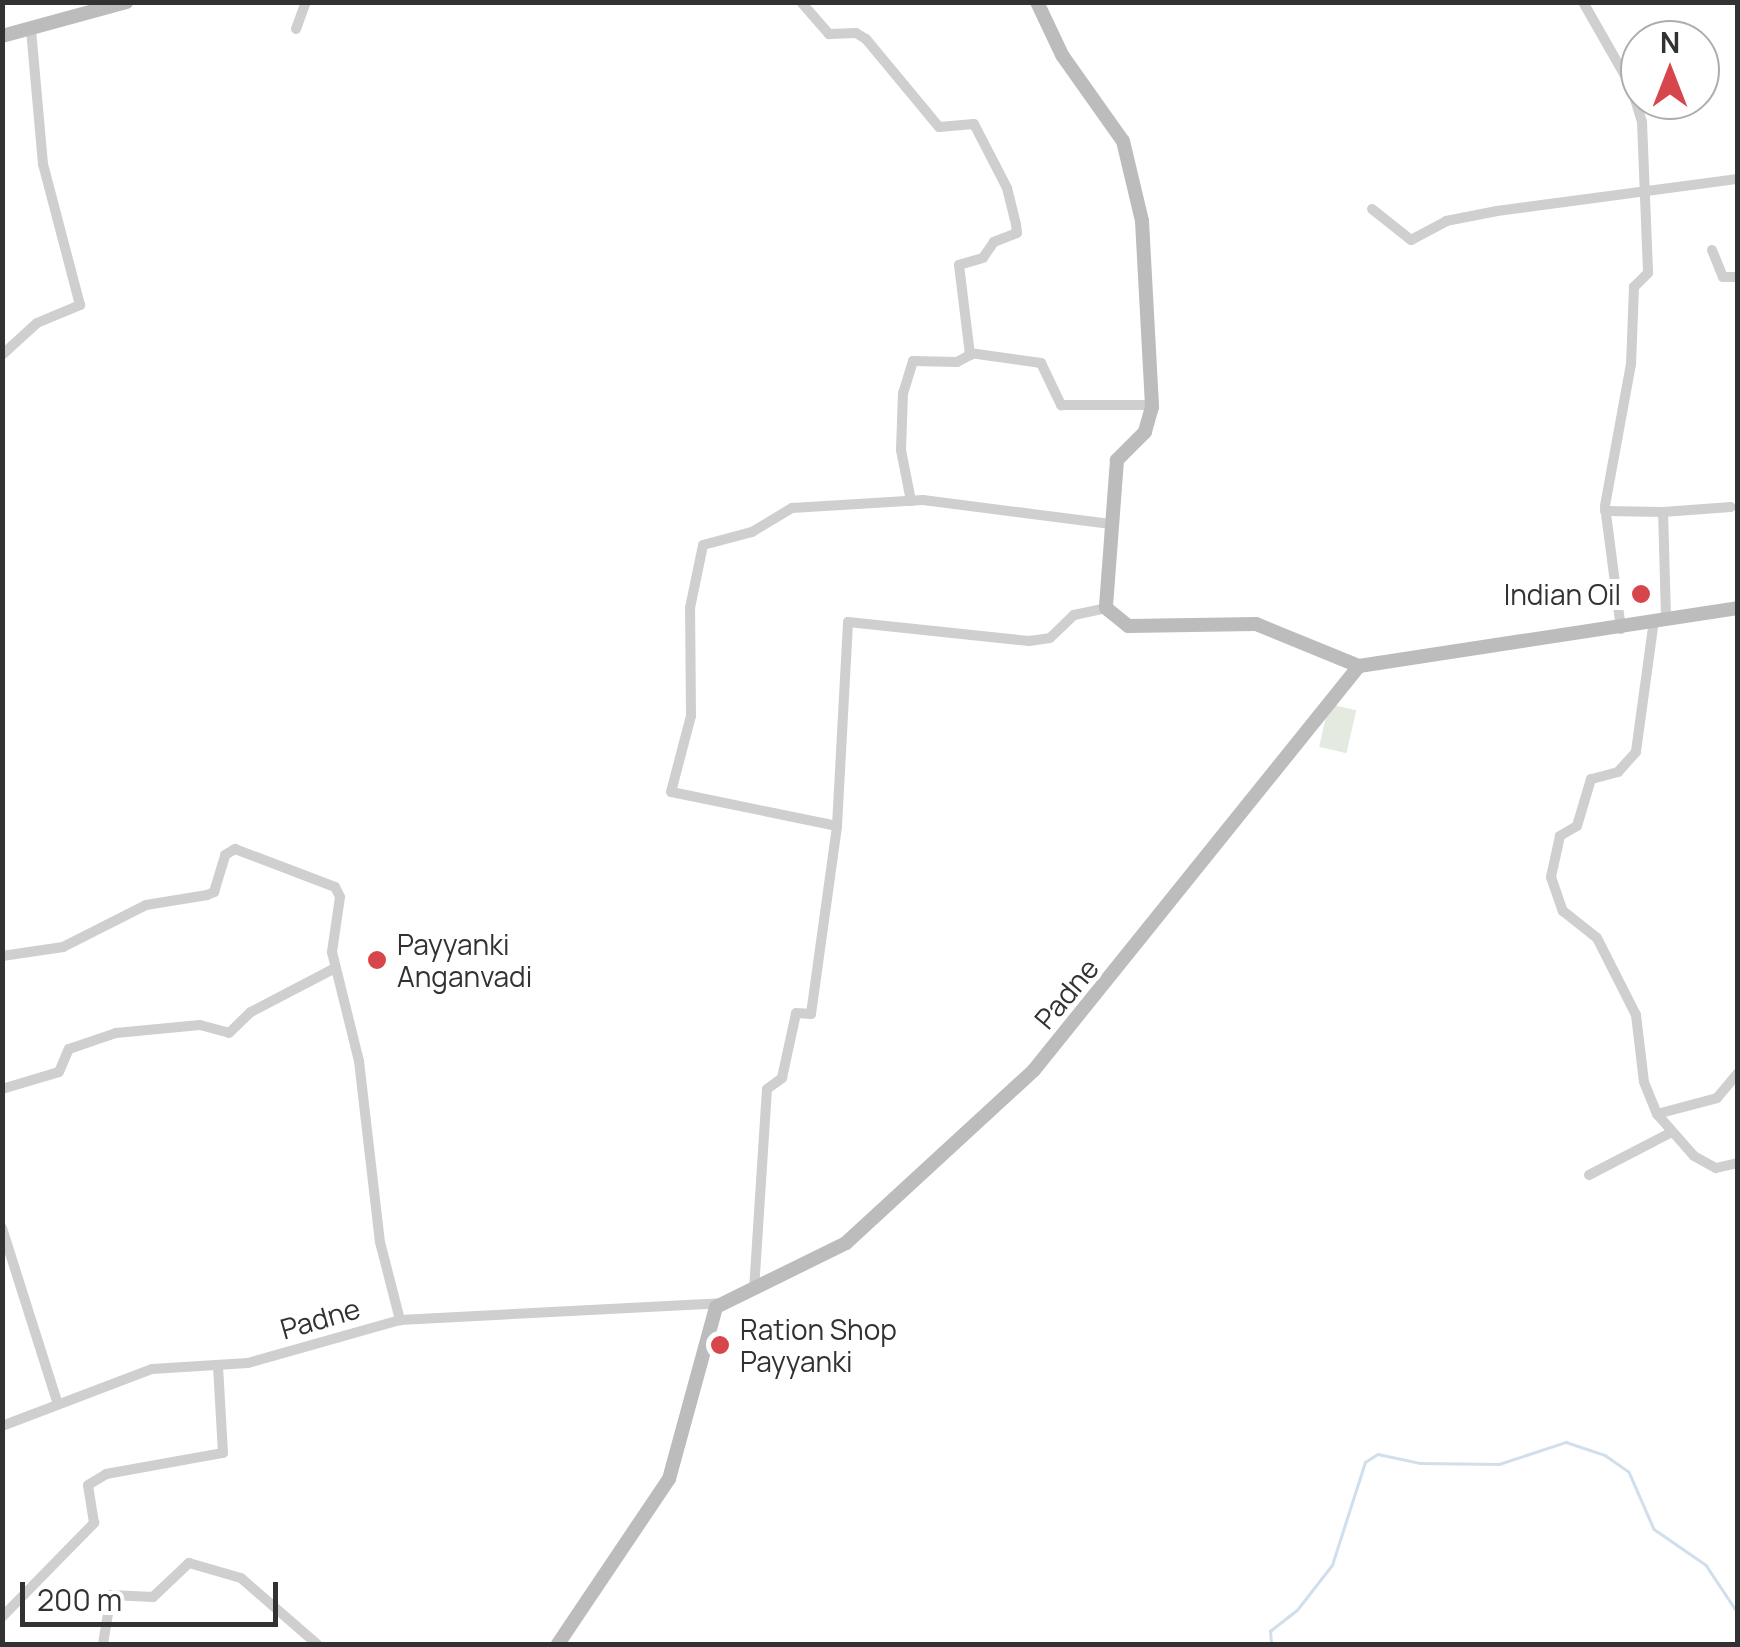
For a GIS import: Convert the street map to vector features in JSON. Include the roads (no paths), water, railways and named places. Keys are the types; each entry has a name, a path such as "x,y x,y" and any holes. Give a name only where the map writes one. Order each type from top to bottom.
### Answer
{"main road":[{"path":"2,36 126,2"},
{"path":"1038,2 1062,55 1123,141 1142,222 1151,405 1145,432 1117,460 1106,608 1128,626 1256,624 1359,666 1738,608"},
{"name":"Padne","path":"721,1303 846,1243 1034,1070 1359,666"},
{"path":"558,1644 669,1479 721,1303"}],"street":[{"path":"296,29 306,2"},
{"path":"801,2 832,36 856,33 866,39 939,126 974,124 1007,188 1017,233 994,242 983,258 959,265 970,353"},
{"path":"1583,2 1631,86 1642,122 1641,194 1648,273 1634,288 1630,364 1605,511 1620,628"},
{"path":"2,355 37,324 80,305 43,164 30,28"},
{"path":"1372,210 1411,240 1446,221 1497,210 1738,179"},
{"path":"1712,250 1723,278 1738,278"},
{"path":"910,501 901,450 904,394 913,361 958,362 970,353 1041,363 1061,405 1151,405"},
{"path":"837,826 671,792 691,716 690,608 703,545 752,532 792,508 910,501 946,500 1110,524"},
{"path":"1605,511 1731,507"},
{"path":"1663,512 1660,618 1636,752 1618,772 1591,779 1577,826 1560,836 1550,864 1563,911 1597,938 1636,1014 1644,1082 1657,1114 1670,1133 1716,1168 1738,1163"},
{"path":"754,1290 766,1090 782,1078 796,1013 811,1014 837,826 848,622 1029,640 1050,638 1074,615 1106,608"},
{"path":"2,956 63,946 146,905 207,896 214,892 224,855 235,849 304,870 340,892 331,941 360,1061 380,1242 400,1320"},
{"path":"2,1089 59,1072 69,1049 116,1034 209,1025 230,1034 251,1012 336,968"},
{"path":"1657,1114 1717,1098 1738,1074"},
{"path":"1590,1175 1670,1133"},
{"path":"2,1228 57,1401"},
{"name":"Padne","path":"2,1426 57,1401 152,1369 218,1366 284,1355 400,1320 721,1303"},
{"path":"2,1616 94,1522 88,1486 106,1474 223,1453 218,1366"},
{"path":"103,1644 110,1596 153,1598 189,1562 241,1578 317,1644"}],"waterway":[{"path":"1271,1644 1270,1631 1297,1610 1332,1565 1365,1462 1378,1454 1420,1463 1499,1464 1566,1442 1605,1455 1629,1472 1654,1529 1706,1565 1738,1613"}],"place":[{"name":"Indian Oil","path":"1641,594"},
{"name":"Payyanki Anganvadi","path":"377,960"},
{"name":"Ration Shop Payyanki","path":"720,1345"}]}
